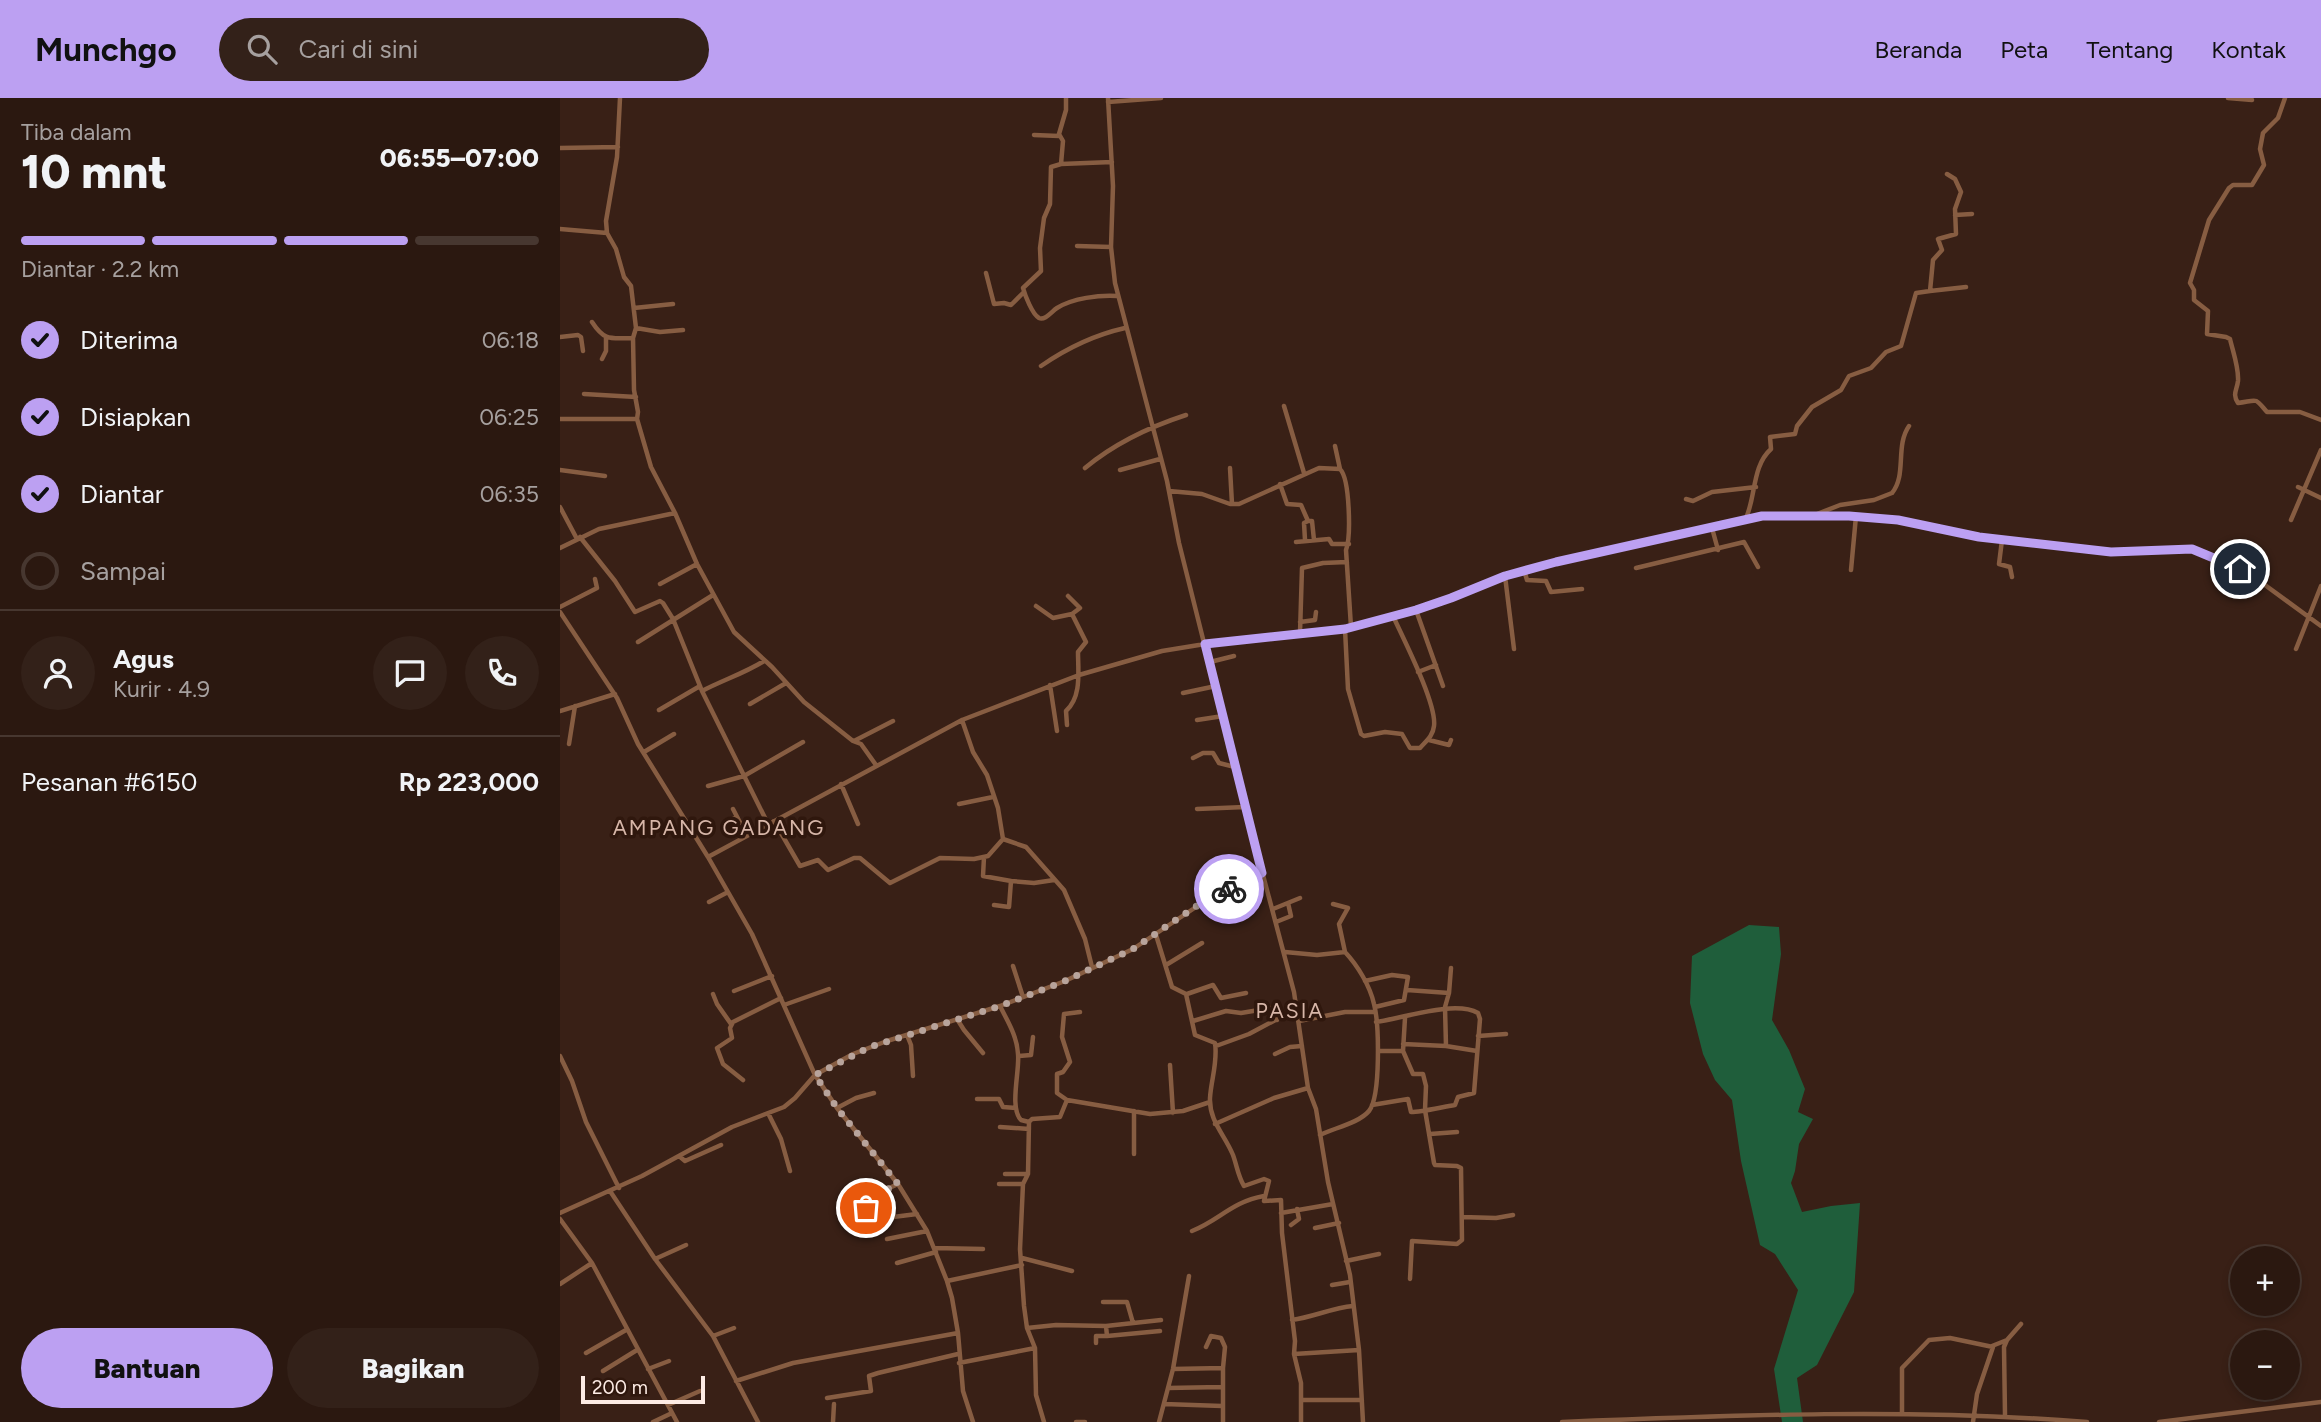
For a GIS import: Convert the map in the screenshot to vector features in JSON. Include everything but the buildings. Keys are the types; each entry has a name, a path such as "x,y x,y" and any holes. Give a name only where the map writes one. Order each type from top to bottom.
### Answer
{"street":[{"path":"620,98 618,146 607,207 607,233 616,249 624,277 631,286 636,328 633,338 634,390 638,412 636,419 651,467 676,513 697,564 739,638 804,702 853,741 861,744 876,765"},
{"path":"1059,136 1066,98"},
{"path":"1161,98 1108,100 1112,162 1111,247 1117,296 1169,491 1245,807 1285,952 1299,1021 1308,1087 1316,1109 1350,1282 1359,1350 1363,1422"},
{"path":"2228,98 2252,100 2251,98"},
{"path":"2285,98 2278,118 2264,131 2261,138 2260,149 2264,165 2261,172 2252,185 2233,185 2229,188 2210,220 2190,283 2194,290 2194,300 2208,311 2207,334 2230,340 2238,378 2234,394 2236,401 2256,401 2262,403 2267,412 2300,412 2321,420"},
{"path":"1034,135 1059,136 1063,141 1061,164"},
{"path":"560,148 618,146"},
{"path":"1112,162 1054,165 1051,170 1050,204 1044,218 1040,248 1041,271 1024,285 1024,292 1036,315 1043,318 1060,306 1097,296 1117,296"},
{"path":"1930,291 1933,261 1942,250 1938,240 1956,234 1960,189 1955,179 1947,174"},
{"path":"1957,215 1972,214"},
{"path":"560,229 607,233"},
{"path":"1077,246 1111,247"},
{"path":"986,273 994,304 1011,305 1024,292"},
{"path":"1746,519 1752,505 1758,466 1771,449 1770,437 1795,434 1797,426 1812,407 1837,393 1852,374 1871,368 1886,352 1901,346 1916,293 1966,287"},
{"path":"635,308 673,304"},
{"path":"592,322 601,336 606,338 633,338"},
{"path":"636,328 660,332 683,330"},
{"path":"1041,366 1098,334 1125,328"},
{"path":"560,337 578,335 583,339 583,351"},
{"path":"602,359 606,351 606,338"},
{"path":"584,394 636,397"},
{"path":"1284,406 1304,473"},
{"path":"1085,468 1111,448 1152,426 1186,415"},
{"path":"560,419 636,419"},
{"path":"1811,516 1840,505 1874,500 1892,493 1898,480 1901,443 1909,426"},
{"path":"1335,446 1340,469 1346,478 1349,544 1346,550 1351,627"},
{"path":"2291,520 2321,450"},
{"path":"1119,470 1160,459"},
{"path":"1230,468 1232,503"},
{"path":"1169,491 1202,494 1232,503 1242,503 1304,473 1319,468 1340,469"},
{"path":"560,470 606,476"},
{"path":"1280,484 1287,503 1299,503 1303,506 1308,521 1312,521 1314,540"},
{"path":"2298,486 2321,498"},
{"path":"1686,499 1693,501 1712,492 1756,487"},
{"path":"560,507 578,538 615,580 635,612 660,601 673,620 701,688 768,824"},
{"path":"560,548 599,529 676,513"},
{"path":"708,857 962,720 1079,675 1151,654 1205,644 1345,629 1416,610 1524,570 1762,516 1856,516 1905,521 2001,540 2111,552 2197,550 2246,572 2321,626"},
{"path":"1851,570 1856,516"},
{"path":"1306,540 1304,523 1308,521"},
{"path":"1712,528 1718,550"},
{"path":"1296,542 1329,539 1332,544 1349,544"},
{"path":"2001,540 1999,564 2010,567 2012,577"},
{"path":"1636,568 1745,542 1758,566"},
{"path":"1300,633 1302,568 1347,562"},
{"path":"660,584 697,564"},
{"path":"1524,570 1527,580 1546,581 1551,592 1582,589"},
{"path":"1505,576 1514,649"},
{"path":"595,579 597,588 560,610 562,620 615,694 631,731 728,892 772,976 815,1075 918,1214 947,1280 958,1333 963,1391 973,1422"},
{"path":"2296,649 2321,588"},
{"path":"638,642 713,595"},
{"path":"1036,606 1055,618 1072,614 1080,608 1068,596"},
{"path":"1416,610 1443,686"},
{"path":"1300,622 1315,620 1316,612"},
{"path":"1067,725 1066,711 1073,705 1079,675 1078,652 1086,642 1072,614"},
{"path":"1345,629 1348,689 1361,734 1402,734 1410,747 1418,749 1428,740 1435,719 1393,616"},
{"path":"1210,662 1234,656"},
{"path":"659,710 701,688 752,669 764,661"},
{"path":"1418,672 1436,665"},
{"path":"750,704 786,682"},
{"path":"1050,685 1057,730"},
{"path":"1183,693 1216,686"},
{"path":"560,711 615,694"},
{"path":"569,744 575,705"},
{"path":"1197,720 1223,716"},
{"path":"774,821 800,866 818,860 828,870 854,858 860,858 889,883 940,858 984,857 1003,839 1000,813 987,775 973,752 962,720"},
{"path":"853,741 892,721"},
{"path":"644,752 674,734"},
{"path":"1428,740 1444,746 1451,740"},
{"path":"708,786 744,776 803,742"},
{"path":"1193,758 1202,753 1213,753 1219,763 1236,767"},
{"path":"841,785 859,824"},
{"path":"959,804 993,797"},
{"path":"1197,809 1245,807"},
{"path":"733,809 747,836"},
{"path":"725,823 737,817"},
{"path":"1003,839 1026,847 1064,890 1085,939 1092,967"},
{"path":"984,857 983,876 1034,883 1054,880"},
{"path":"560,1213 619,1188 732,1127 790,1103 815,1075 870,1047 1000,1006 1133,949 1206,900 1262,873"},
{"path":"994,905 1009,907 1011,881"},
{"path":"709,902 728,892"},
{"path":"1273,909 1300,898"},
{"path":"1276,922 1291,916 1288,903"},
{"path":"1320,1135 1362,1116 1372,1105 1378,1051 1375,1010 1365,981 1345,952 1339,924 1348,908 1333,904"},
{"path":"1156,935 1172,987 1186,994 1213,985 1220,998 1246,993"},
{"path":"1166,965 1202,943"},
{"path":"1285,952 1317,955 1345,952"},
{"path":"1013,966 1023,997"},
{"path":"1446,1046 1445,1007 1451,968"},
{"path":"1299,1021 1345,1012 1375,1010 1389,1003 1402,1002 1409,979 1392,975 1365,981"},
{"path":"734,991 772,976"},
{"path":"784,1006 830,989"},
{"path":"1406,990 1449,993"},
{"path":"713,993 731,1024 732,1038 718,1048 723,1064 743,1080"},
{"path":"1186,994 1197,1037 1213,1041 1216,1046 1210,1102 1215,1124 1233,1155 1238,1175 1244,1186 1265,1179 1270,1182 1264,1196 1265,1202 1281,1200 1294,1354 1301,1383 1301,1422"},
{"path":"731,1024 781,998"},
{"path":"1000,1006 1014,1033 1019,1056 1017,1117 1029,1122"},
{"path":"1372,1105 1408,1099 1410,1112 1455,1105 1458,1097 1475,1093 1478,1051 1477,1012 1445,1007 1405,1018 1376,1022"},
{"path":"1193,1021 1226,1011 1241,1013 1271,1008 1275,1010 1277,1020"},
{"path":"1216,1046 1249,1034 1296,1009"},
{"path":"1080,1012 1064,1014 1062,1037 1070,1062 1063,1072 1058,1074 1057,1093 1068,1100 1150,1114 1173,1113 1210,1102"},
{"path":"1405,1018 1403,1051 1413,1074 1423,1074 1426,1086 1425,1110 1435,1166 1461,1168 1462,1217 1460,1244 1412,1241 1410,1279"},
{"path":"957,1019 983,1053"},
{"path":"1478,1036 1506,1034"},
{"path":"907,1035 911,1045 913,1076"},
{"path":"1019,1056 1031,1055 1033,1037"},
{"path":"1403,1044 1478,1051"},
{"path":"1275,1054 1290,1047 1301,1046"},
{"path":"1378,1051 1403,1051"},
{"path":"560,1056 572,1080 586,1122 619,1188"},
{"path":"1170,1065 1173,1113"},
{"path":"1215,1124 1274,1098 1308,1087"},
{"path":"837,1108 856,1098 874,1093"},
{"path":"977,1099 999,1099 1003,1108 1016,1108"},
{"path":"1029,1122 1032,1119 1060,1117 1068,1100"},
{"path":"1134,1111 1134,1154"},
{"path":"768,1113 781,1139 790,1171"},
{"path":"1029,1122 1028,1174 1023,1184 1022,1265 1027,1328 1035,1348 1036,1395 1044,1422"},
{"path":"1000,1127 1029,1129"},
{"path":"1430,1134 1457,1132"},
{"path":"679,1156 685,1161 721,1145"},
{"path":"1005,1174 1028,1174"},
{"path":"898,1184 856,1204 855,1207 879,1206 885,1218 918,1214"},
{"path":"999,1184 1023,1184"},
{"path":"611,1191 655,1259 713,1336 758,1422"},
{"path":"1192,1231 1216,1220 1228,1208 1264,1196"},
{"path":"1281,1213 1334,1204"},
{"path":"1292,1225 1299,1219 1297,1209"},
{"path":"1462,1217 1496,1218 1513,1215"},
{"path":"560,1219 592,1263 677,1422"},
{"path":"1315,1228 1339,1223"},
{"path":"887,1239 926,1231"},
{"path":"655,1259 686,1245"},
{"path":"897,1263 935,1250 983,1249"},
{"path":"1346,1261 1379,1254"},
{"path":"1022,1258 1072,1271"},
{"path":"560,1284 592,1263"},
{"path":"947,1280 1022,1265"},
{"path":"1159,1422 1173,1369 1189,1276"},
{"path":"1332,1285 1350,1282"},
{"path":"1102,1302 1127,1302 1133,1323"},
{"path":"1292,1320 1353,1306"},
{"path":"1027,1328 1056,1325 1106,1326 1161,1320"},
{"path":"2005,1415 2004,1347 2021,1324"},
{"path":"1106,1326 1107,1336"},
{"path":"713,1336 734,1328"},
{"path":"586,1353 626,1330"},
{"path":"1096,1343 1096,1336 1160,1331"},
{"path":"736,1381 793,1363 958,1333"},
{"path":"1206,1347 1211,1336 1222,1338 1225,1347 1221,1387 1223,1422"},
{"path":"1902,1413 1901,1370 1927,1341 1950,1338 1992,1346 2007,1340"},
{"path":"1973,1422 1977,1394 1992,1346"},
{"path":"959,1363 1035,1348"},
{"path":"603,1371 637,1350"},
{"path":"1294,1354 1359,1350"},
{"path":"827,1398 871,1391 869,1376 958,1354"},
{"path":"648,1369 669,1362"},
{"path":"1173,1369 1223,1368"},
{"path":"1168,1388 1221,1387"},
{"path":"668,1405 700,1391"},
{"path":"1302,1401 1362,1400"},
{"path":"2159,1422 2321,1402"},
{"path":"833,1422 834,1404"},
{"path":"1164,1404 1223,1406"},
{"path":"653,1422 672,1413"},
{"path":"1562,1422 1902,1413 2005,1415 2087,1422"},
{"path":"1076,1422 1085,1422"}],"green space":[{"path":"1749,925 1779,927 1781,954 1772,1020 1789,1050 1805,1089 1798,1112 1813,1119 1799,1144 1791,1183 1802,1212 1860,1203 1854,1292 1817,1365 1797,1378 1803,1422 1782,1422 1774,1369 1798,1290 1775,1254 1760,1245 1741,1161 1732,1100 1715,1080 1703,1054 1690,1003 1692,956"}],"way so far":[{"path":"866,1208 856,1208 855,1205 898,1184 837,1108 815,1075 870,1047 1000,1006 1065,981 1133,949 1198,905 1229,889"}],"district":[{"name":"AMPANG GADANG","path":"719,827"},
{"name":"PASIA","path":"1290,1010"}],"route":[{"path":"1229,889 1262,873 1205,644 1345,629 1416,610 1505,576 1556,562 1762,516 1849,516 1898,520 1979,537 2111,552 2184,548 2203,552 2240,569"}]}
